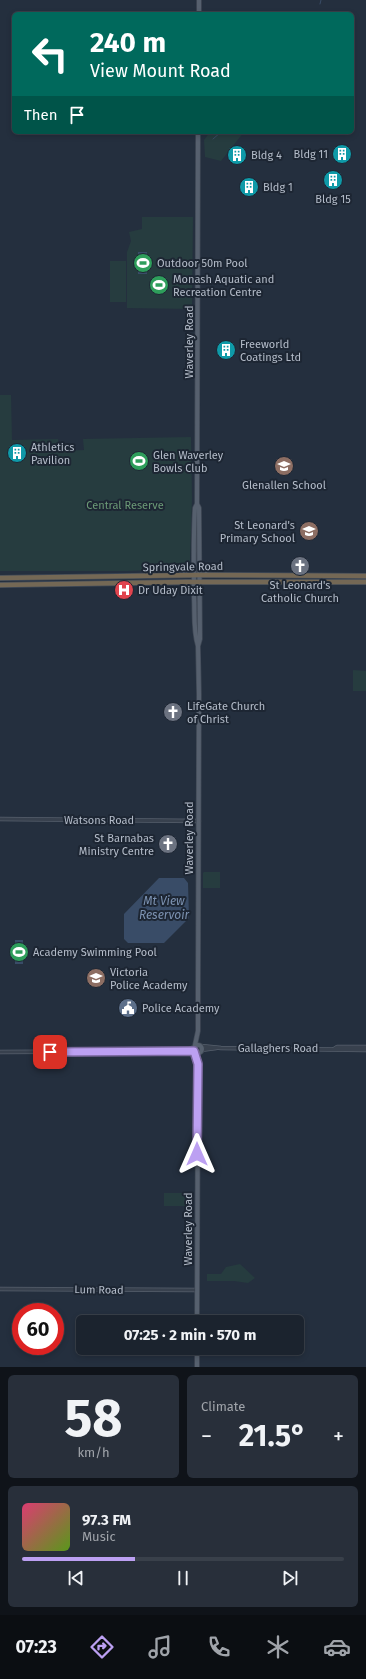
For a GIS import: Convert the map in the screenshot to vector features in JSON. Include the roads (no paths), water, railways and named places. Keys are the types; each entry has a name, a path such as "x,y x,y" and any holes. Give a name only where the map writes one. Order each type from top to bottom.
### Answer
{"highway":[{"name":"Springvale Road","path":"0,578 182,575 366,576"},
{"path":"271,576 272,582"},
{"name":"Springvale Road","path":"0,585 186,582 366,582"}],"main road":[{"path":"199,0 199,12"},
{"name":"Waverley Road","path":"197,1315 198,646 196,638 199,508 197,504 198,134"},
{"path":"182,575 197,566 208,575"},
{"path":"186,582 197,591 207,582"},
{"path":"197,1355 197,1367"}],"street":[{"name":"Watsons Road","path":"0,820 198,821"},
{"name":"Gallaghers Road","path":"334,1049 337,1047 366,1047"},
{"name":"Gallaghers Road","path":"0,1052 181,1052 198,1049 221,1048 366,1050"},
{"name":"Lum Road","path":"0,1289 197,1290"}],"water":[{"name":"Outdoor 50m Pool","path":"138,252 147,252 147,274 138,274"},
{"name":"Mt View Reservoir","path":"159,878 184,878 188,883 189,918 164,943 128,943 124,939 124,914"},
{"name":"Academy Swimming Pool","path":"15,940 23,940 23,964 15,964"}],"waterway":[{"path":"320,4 321,0"},
{"path":"213,139 219,134"}],"place":[{"name":"Bldg 11","path":"342,154"},
{"name":"Bldg 4","path":"237,155"},
{"name":"Bldg 15","path":"333,180"},
{"name":"Bldg 1","path":"249,187"},
{"name":"Outdoor 50m Pool","path":"143,263"},
{"name":"Monash Aquatic and Recreation Centre","path":"159,285"},
{"name":"Freeworld Coatings Ltd","path":"226,350"},
{"name":"Athletics Pavilion","path":"17,453"},
{"name":"Glen Waverley Bowls Club","path":"139,461"},
{"name":"Glenallen School","path":"284,466"},
{"name":"St Leonard's Primary School","path":"309,531"},
{"name":"St Leonard's Catholic Church","path":"300,566"},
{"name":"Dr Uday Dixit","path":"124,590"},
{"name":"LifeGate Church of Christ","path":"173,712"},
{"name":"St Barnabas Ministry Centre","path":"168,844"},
{"name":"Academy Swimming Pool","path":"19,952"},
{"name":"Victoria Police Academy","path":"96,978"},
{"name":"Police Academy","path":"128,1008"}],"park label":[{"name":"Central Reserve","path":"125,505"}]}
